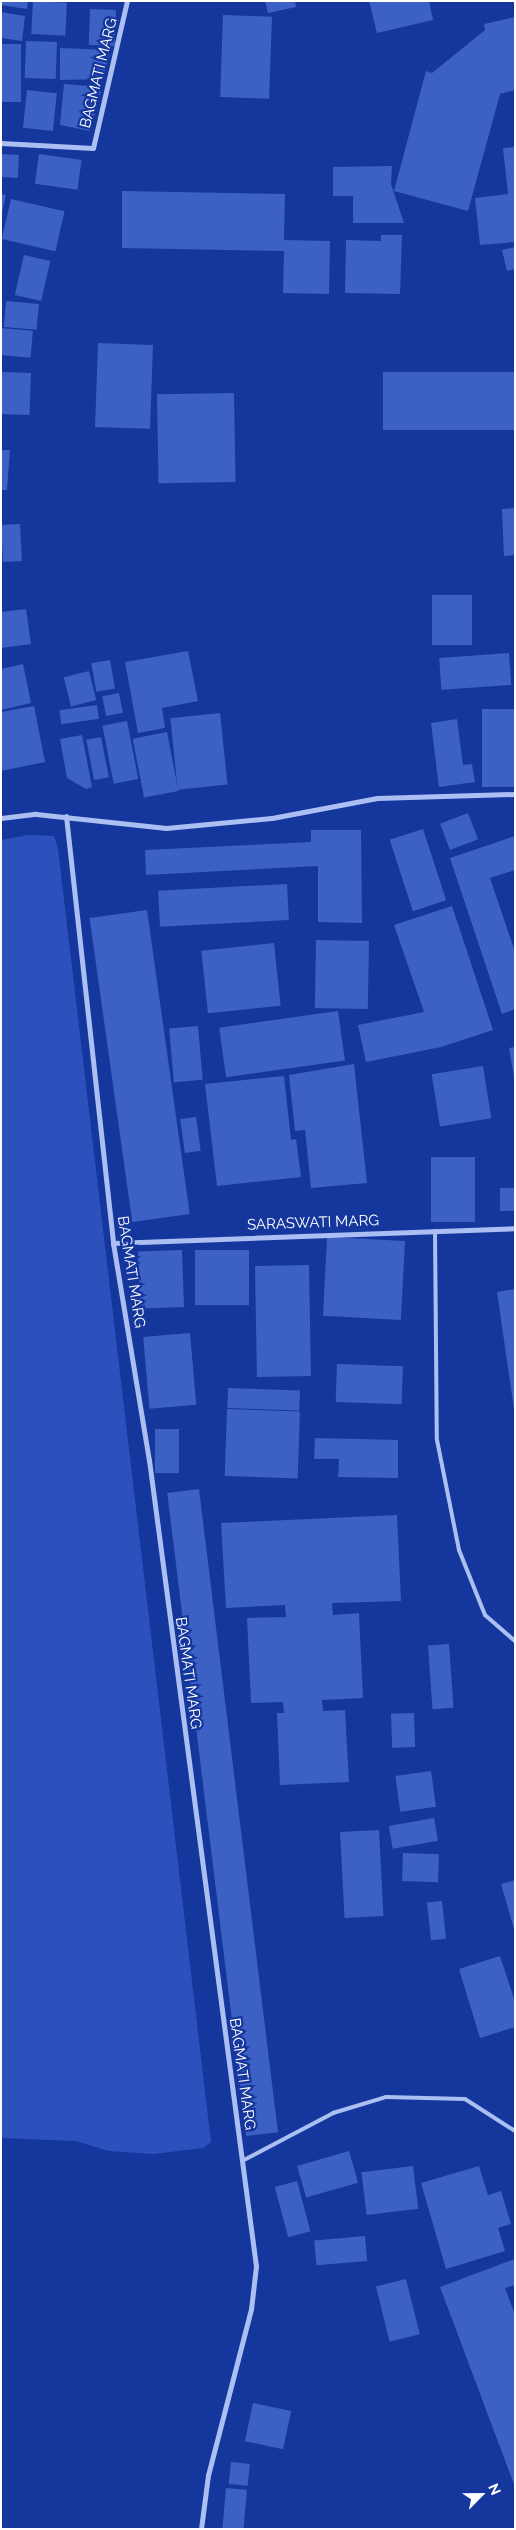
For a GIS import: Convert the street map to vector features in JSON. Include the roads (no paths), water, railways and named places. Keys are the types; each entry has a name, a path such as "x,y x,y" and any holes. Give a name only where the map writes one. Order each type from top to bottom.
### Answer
{"street":[{"name":"BAGMATI MARG","path":"1,143 93,148 127,1"},
{"path":"1,818 66,816 130,826 195,827 272,818 378,798 515,794"},
{"name":"BAGMATI MARG","path":"66,816 113,1243 149,1460 236,2129 244,2160 256,2266 251,2309 208,2475 201,2529"},
{"name":"SARASWATI MARG","path":"113,1243 515,1228"}],"lane":[{"path":"435,1231 438,1449 462,1558 485,1615 515,1641"},
{"path":"244,2160 333,2113 386,2097 465,2099 515,2131"}]}
